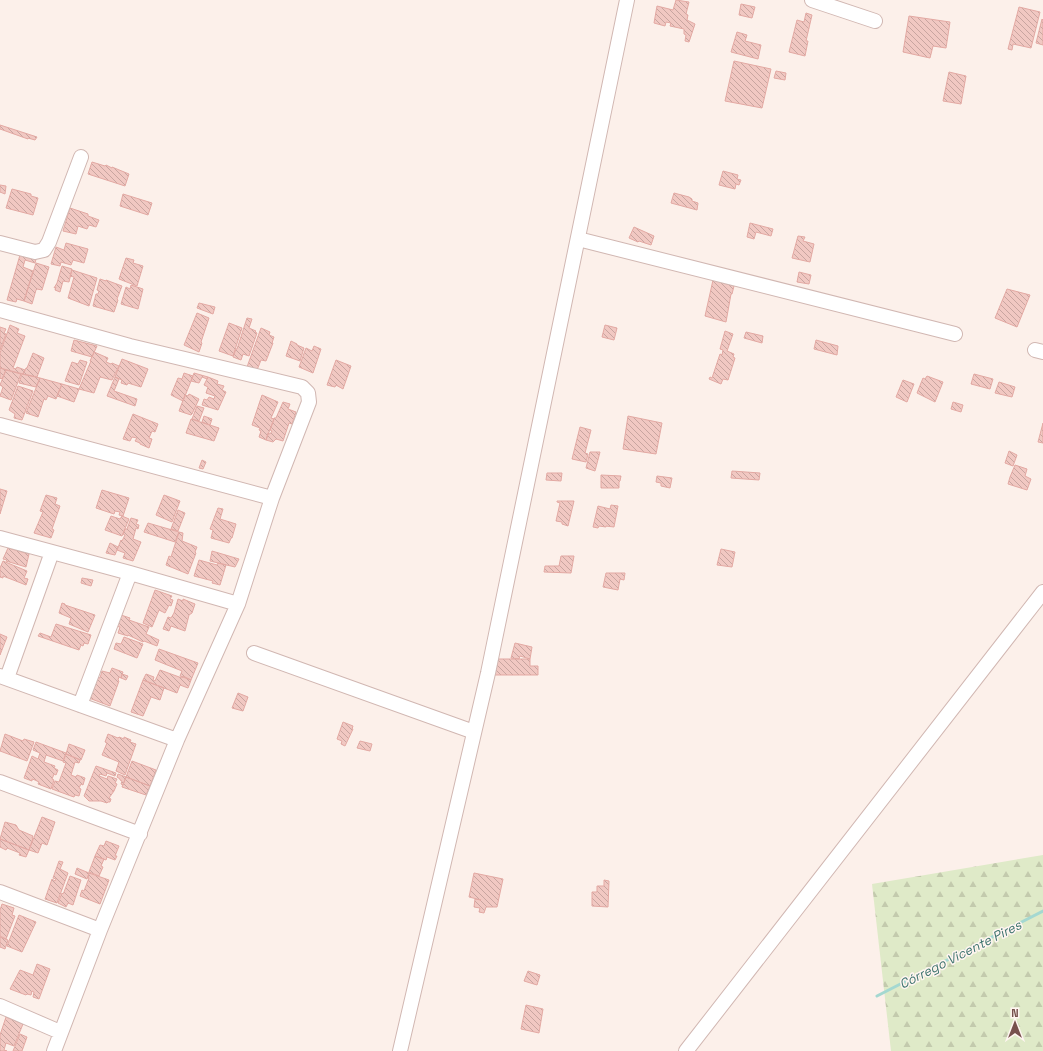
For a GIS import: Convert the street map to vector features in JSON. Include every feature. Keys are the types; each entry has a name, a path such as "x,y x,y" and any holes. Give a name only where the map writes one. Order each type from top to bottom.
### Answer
{"street":[{"path":"400,1051 488,673 627,0"},
{"path":"812,0 874,21"},
{"path":"0,243 35,252 44,250 81,156"},
{"path":"578,239 955,334"},
{"path":"0,310 130,346 302,387 308,393 309,402 272,498 238,604 177,740 100,930 54,1051"},
{"path":"0,425 272,498"},
{"path":"0,538 238,604"},
{"path":"52,552 4,677 177,740"},
{"path":"80,705 130,573"},
{"path":"686,1051 1043,592"},
{"path":"254,653 474,732"},
{"path":"0,782 140,834"},
{"path":"0,892 100,930"},
{"path":"0,1006 60,1032"}],"green space":[{"path":"1043,855 1043,1051 891,1051 872,884"}],"building":[{"path":"676,0 689,2 686,14 688,15 687,20 695,24 689,42 685,41 686,35 684,34 684,29 670,26 671,23 666,22 665,26 654,23 657,6 673,10"},
{"path":"741,4 755,7 752,18 739,15"},
{"path":"1019,7 1040,12 1031,48 1013,44 1012,50 1008,49"},
{"path":"806,13 812,15 806,41 808,41 805,56 789,52 797,20 804,22"},
{"path":"909,16 950,22 946,48 933,46 930,58 903,52"},
{"path":"1042,19 1043,20 1043,45 1036,43"},
{"path":"737,32 747,35 745,41 761,45 758,59 731,52"},
{"path":"734,61 771,69 762,108 725,101"},
{"path":"776,71 786,73 785,80 774,78"},
{"path":"949,72 966,76 961,104 943,101"},
{"path":"0,125 37,137 35,140 28,139 0,129"},
{"path":"92,162 106,165 129,174 125,186 88,174"},
{"path":"723,171 738,175 737,179 741,180 739,185 736,184 735,189 719,185"},
{"path":"0,185 6,186 5,194 0,192"},
{"path":"12,189 31,194 31,196 38,198 33,215 6,208"},
{"path":"674,193 689,197 692,201 698,203 697,210 671,203"},
{"path":"123,194 152,203 148,215 120,206"},
{"path":"70,208 88,214 88,216 99,220 96,227 89,225 87,229 78,226 76,234 63,231"},
{"path":"750,223 773,229 771,236 756,232 754,239 747,237"},
{"path":"634,227 654,236 651,245 629,238"},
{"path":"798,236 805,237 803,241 814,244 810,262 792,258"},
{"path":"66,243 88,249 84,263 73,260 71,265 61,262 60,266 51,264 56,247 64,250"},
{"path":"20,255 36,259 35,263 25,260 23,267 33,271 24,301 17,299 16,302 7,300"},
{"path":"126,258 134,260 133,263 143,266 137,286 119,279"},
{"path":"36,263 49,267 42,290 36,290 32,304 24,301"},
{"path":"62,266 72,269 69,282 63,281 60,292 55,290 56,287 54,288"},
{"path":"72,270 97,278 89,306 68,298 74,277 70,276"},
{"path":"799,272 811,275 809,284 797,282"},
{"path":"100,279 122,286 114,312 93,306 96,294 98,294 99,291 97,290"},
{"path":"713,280 734,286 726,322 705,316"},
{"path":"131,285 143,289 138,309 121,304 126,287 130,289"},
{"path":"1007,289 1030,295 1017,327 995,318"},
{"path":"199,303 215,307 213,314 197,308"},
{"path":"197,313 209,318 199,352 184,345"},
{"path":"247,318 252,319 249,328 257,333 249,356 243,354 241,360 233,357"},
{"path":"229,323 242,328 233,356 219,351"},
{"path":"10,325 19,329 17,333 25,336 13,368 16,369 17,367 25,370 23,374 0,368 0,353"},
{"path":"605,325 617,328 614,340 602,337"},
{"path":"0,327 6,329 4,333 6,334 0,350"},
{"path":"261,328 270,332 269,335 274,337 266,361 261,360 257,370 247,367"},
{"path":"725,331 733,334 727,351 734,354 733,357 735,358 728,380 723,379 721,384 709,379 710,377 712,378 720,354 722,355 723,350 720,349"},
{"path":"746,332 763,336 762,343 744,338"},
{"path":"74,340 97,346 92,357 71,351"},
{"path":"816,340 838,346 837,355 814,349"},
{"path":"291,341 304,348 300,361 286,356"},
{"path":"314,346 321,349 313,373 299,367 306,348 312,351"},
{"path":"94,352 108,358 106,362 119,366 112,380 100,377 94,393 79,389"},
{"path":"33,353 44,358 37,377 23,374"},
{"path":"122,359 148,369 141,387 128,383 127,385 121,383 122,380 115,377"},
{"path":"80,360 87,362 79,385 65,381 72,362 78,364"},
{"path":"336,360 351,366 343,389 336,385 335,387 327,385"},
{"path":"0,368 6,370 2,379 0,379"},
{"path":"6,370 21,374 11,400 0,396 3,387 0,385"},
{"path":"184,373 193,376 183,401 171,395 178,378 182,379"},
{"path":"194,373 208,377 207,379 202,377 199,383 191,381"},
{"path":"22,374 40,378 36,387 19,383"},
{"path":"974,374 993,379 990,389 971,384"},
{"path":"927,376 943,382 935,402 917,393 923,378 925,379"},
{"path":"115,377 119,379 114,391 137,399 135,406 107,396"},
{"path":"208,377 218,381 217,384 224,386 222,390 226,392 218,410 202,405 204,399 207,400 209,397 214,399 215,396 206,393 208,387 204,385"},
{"path":"40,378 62,384 56,399 48,396 46,400 44,399 38,417 26,413"},
{"path":"903,380 914,384 907,402 896,397"},
{"path":"999,382 1015,387 1012,397 995,393"},
{"path":"62,384 79,389 74,402 57,396"},
{"path":"18,386 33,391 22,420 14,418 15,414 9,410"},
{"path":"189,394 199,399 191,415 179,411 185,395 188,396"},
{"path":"262,395 278,402 271,418 274,419 266,440 259,437 261,431 259,430 260,428 252,425"},
{"path":"283,402 290,404 288,409 296,412 292,424 289,423 283,441 276,439 273,442 266,440 268,433 270,434 272,431 270,430 274,418 276,418"},
{"path":"953,402 963,405 961,412 951,409"},
{"path":"197,406 204,408 199,421 192,419"},
{"path":"133,414 158,424 155,432 152,431 149,438 152,439 149,448 135,441 137,438 132,437 130,441 123,439"},
{"path":"204,416 212,419 210,425 202,422"},
{"path":"628,416 662,423 656,454 623,449"},
{"path":"191,419 219,428 214,441 186,433"},
{"path":"1043,423 1043,443 1038,442"},
{"path":"580,427 591,430 585,453 588,454 586,462 572,459"},
{"path":"1009,451 1017,455 1013,466 1005,463"},
{"path":"590,452 600,452 595,471 586,468"},
{"path":"202,460 206,462 203,469 199,468"},
{"path":"1015,465 1027,469 1025,476 1031,479 1027,490 1008,484"},
{"path":"732,471 760,473 759,480 731,478"},
{"path":"547,473 562,473 561,481 546,480"},
{"path":"601,475 621,476 619,488 601,488"},
{"path":"657,476 672,478 670,488 661,486 661,483 656,482"},
{"path":"0,489 7,491 0,514"},
{"path":"102,490 129,498 123,516 119,515 120,512 115,511 114,514 96,508"},
{"path":"46,495 57,498 55,504 60,506 52,529 54,530 51,538 34,533 43,512 40,511"},
{"path":"164,495 180,501 172,522 156,515"},
{"path":"557,501 574,501 568,526 562,524 562,522 556,521 560,503"},
{"path":"611,505 618,506 614,527 593,527 598,506 610,509"},
{"path":"218,508 223,509 220,519 236,524 229,543 211,538 213,530 210,529"},
{"path":"178,510 185,513 178,531 171,529"},
{"path":"111,516 120,519 122,516 129,519 122,536 105,530"},
{"path":"131,518 138,520 136,524 139,525 138,529 136,528 133,539 141,542 133,561 123,558 125,553 117,550 125,535 123,534 125,529 127,529"},
{"path":"148,523 179,532 175,542 144,532"},
{"path":"179,532 183,533 182,541 197,547 188,574 166,565 169,556 171,557"},
{"path":"110,543 118,547 115,555 106,553"},
{"path":"8,548 29,554 26,567 3,559"},
{"path":"721,549 735,552 732,567 717,565"},
{"path":"212,551 239,559 235,567 210,561"},
{"path":"561,556 574,556 571,573 544,572 545,566 559,566"},
{"path":"199,560 217,565 218,563 226,565 220,585 212,583 213,581 194,576"},
{"path":"3,561 27,571 24,578 28,579 26,585 3,576 3,578 0,577 0,568"},
{"path":"606,573 625,573 624,580 620,579 618,590 603,587"},
{"path":"82,578 93,580 91,586 81,583"},
{"path":"155,590 172,596 170,599 173,600 171,606 169,605 165,613 159,610 152,627 143,623"},
{"path":"178,599 183,601 183,599 195,604 192,613 189,615 185,631 171,626 169,631 163,629 168,617 171,618 174,613"},
{"path":"62,603 95,615 88,632 69,624 71,618 59,613"},
{"path":"121,615 130,618 129,620 149,627 146,634 159,640 157,646 144,641 143,642 128,635 118,633 120,627 116,626"},
{"path":"56,624 91,635 88,644 84,643 83,646 81,645 79,650 38,636 40,633 51,637"},
{"path":"0,634 7,637 0,655"},
{"path":"124,637 143,644 137,658 114,649 116,643 121,644"},
{"path":"515,643 532,647 530,659 520,656 519,659 511,658"},
{"path":"159,649 198,663 191,680 180,676 182,671 155,660"},
{"path":"495,659 530,659 530,666 538,666 538,675 492,675"},
{"path":"112,668 123,672 121,678 119,677 110,706 89,698 97,677 100,678 102,671 110,673"},
{"path":"160,670 182,678 183,676 191,680 188,688 180,685 177,693 143,680 146,674 154,677 153,680 155,681"},
{"path":"122,674 128,676 126,680 121,678"},
{"path":"143,680 164,688 160,700 151,697 143,716 131,712"},
{"path":"238,693 248,697 243,711 232,708"},
{"path":"343,722 353,726 345,746 341,744 342,741 337,739"},
{"path":"5,734 23,741 24,739 34,742 27,761 0,751"},
{"path":"108,734 118,738 124,739 124,737 131,740 130,742 136,744 125,775 116,771 119,762 102,755 107,743 105,742"},
{"path":"360,741 372,744 370,751 357,748"},
{"path":"36,742 66,753 63,761 46,755 44,762 55,766 54,768 58,770 52,779 54,780 51,789 38,784 39,782 35,780 32,779 32,781 24,778 32,756 38,759 40,753 33,750"},
{"path":"69,744 85,750 81,760 66,754"},
{"path":"66,754 80,760 79,763 75,762 71,775 76,777 77,775 85,778 83,785 81,784 79,788 81,789 79,796 75,795 74,797 52,789 55,781 59,782 66,763 63,762"},
{"path":"132,761 156,770 150,786 126,777"},
{"path":"96,766 116,773 115,776 107,773 106,776 100,774 99,776 107,779 108,776 117,779 115,783 117,784 109,798 111,799 110,802 89,801 84,796"},
{"path":"118,774 126,777 123,785 121,784 122,781 117,777"},
{"path":"126,777 150,786 146,795 122,787"},
{"path":"42,817 55,822 47,845 42,843 38,853 29,850"},
{"path":"5,822 16,825 19,830 33,836 29,850 0,839"},
{"path":"0,839 29,850 26,857 7,848 6,850 0,847"},
{"path":"106,841 119,846 115,860 107,857 106,860 95,856 100,845 104,846"},
{"path":"95,856 104,859 101,866 103,867 99,876 89,872"},
{"path":"59,861 63,862 60,869 68,873 57,903 45,899 52,879 55,881 56,879 53,878"},
{"path":"77,868 89,873 87,879 75,874"},
{"path":"89,873 109,880 100,904 80,896 82,890 84,891 89,878"},
{"path":"474,873 503,879 497,907 486,907 484,913 479,912 480,908 474,907 475,899 481,900 469,897"},
{"path":"70,876 81,880 73,905 68,903 66,907 58,903"},
{"path":"604,880 609,881 608,907 592,906 592,892 597,892 597,886 604,886"},
{"path":"2,904 14,908 12,915 15,916 6,939 0,936 0,910"},
{"path":"19,915 36,922 22,952 7,946"},
{"path":"0,937 8,940 5,949 0,947"},
{"path":"37,964 50,969 39,999 33,997 34,992 32,991 31,995 26,995 10,989 20,970 33,975"},
{"path":"528,971 540,975 537,985 524,981"},
{"path":"526,1005 543,1009 539,1033 521,1029"},
{"path":"6,1017 23,1024 14,1046 6,1043 4,1050 7,1051 0,1051 0,1035"},
{"path":"20,1034 27,1037 22,1051 13,1051"}],"waterway":[{"name":"Córrego Vicente Pires","path":"877,996 1043,911"}]}
